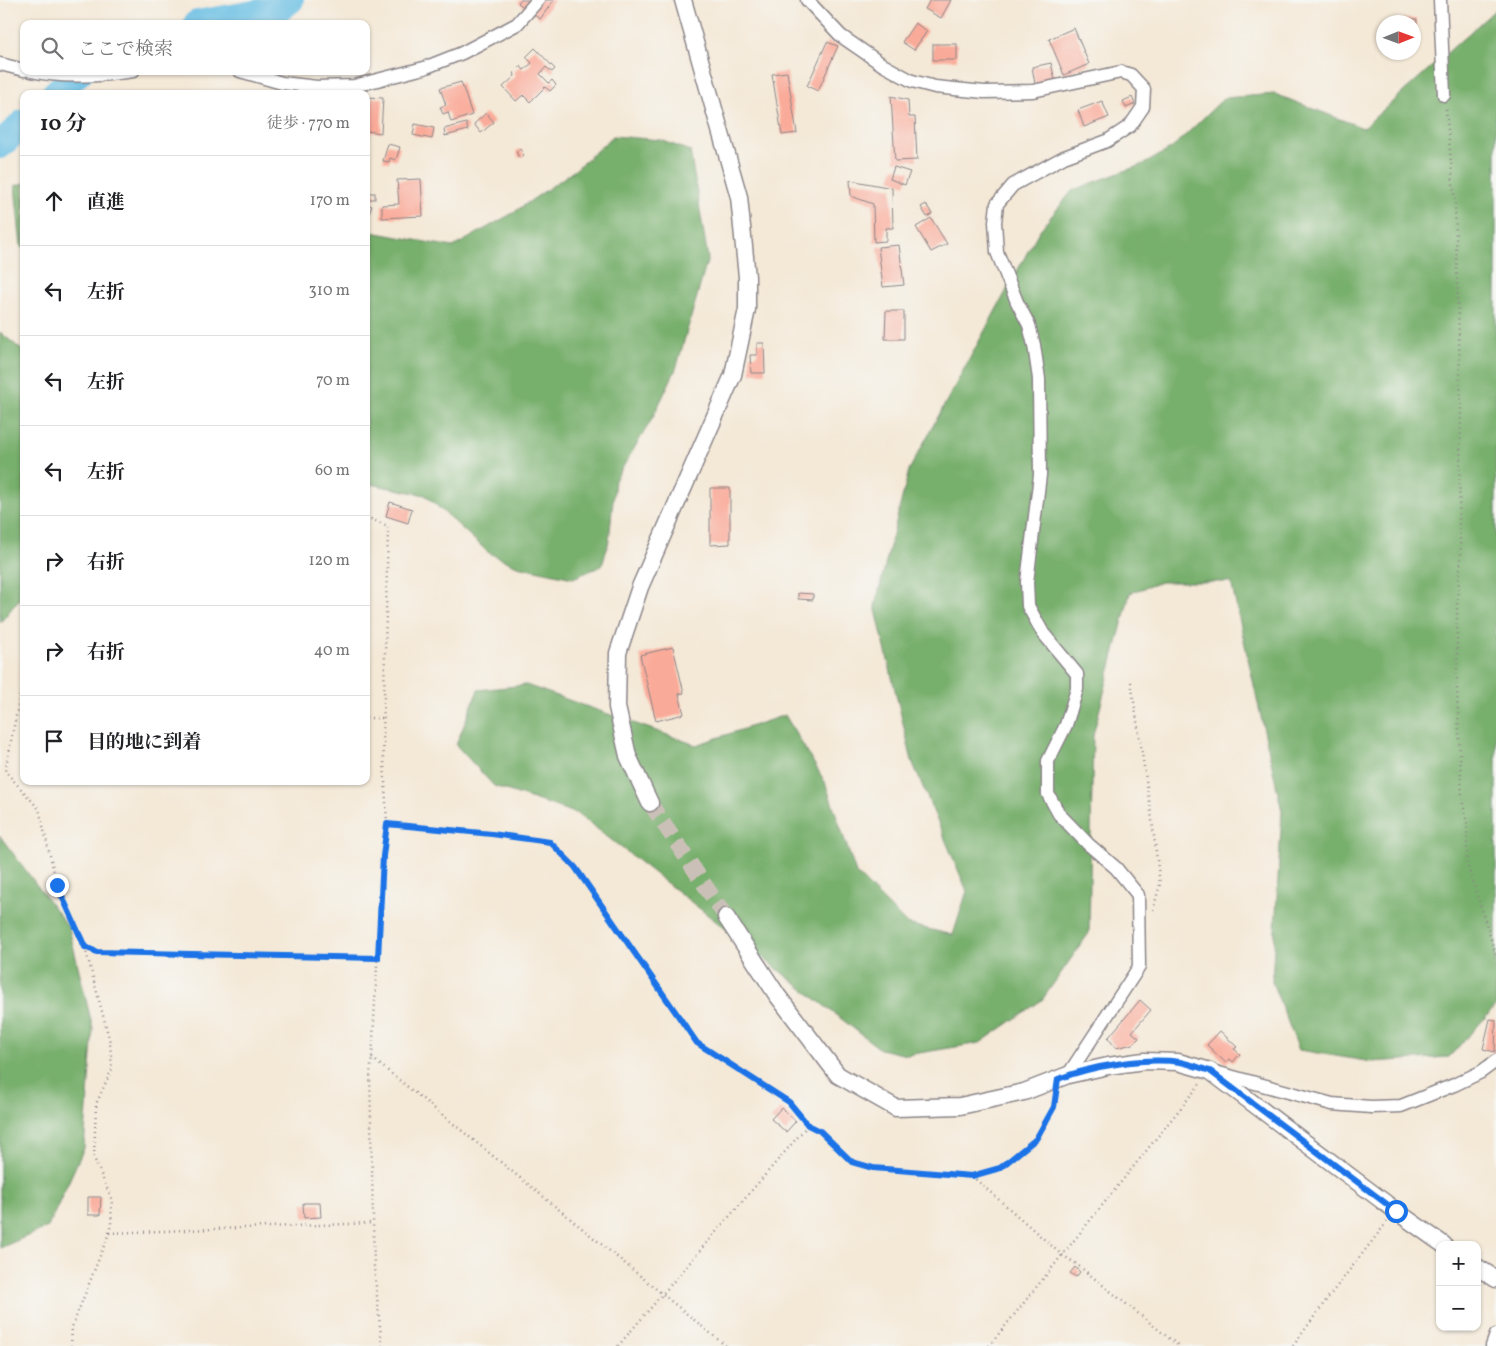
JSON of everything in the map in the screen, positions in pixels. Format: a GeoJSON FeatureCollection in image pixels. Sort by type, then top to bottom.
{"type":"FeatureCollection","features":[{"type":"Feature","properties":{"kind":"street"},"geometry":{"type":"LineString","coordinates":[[254,75],[282,83],[316,87],[354,86],[424,68],[462,53],[517,24],[538,0]]}},
{"type":"Feature","properties":{"kind":"street"},"geometry":{"type":"LineString","coordinates":[[650,803],[628,756],[617,707],[618,653],[640,588],[733,375],[747,309],[747,277],[739,197],[684,0]]}},
{"type":"Feature","properties":{"kind":"street"},"geometry":{"type":"LineString","coordinates":[[807,0],[840,36],[883,65],[912,80],[935,87],[984,92],[1033,91],[1121,72],[1131,75],[1144,89],[1143,107],[1130,126],[1107,140],[1064,157],[1013,185],[998,204],[995,222],[997,252],[1028,325],[1034,345],[1039,379],[1040,475],[1027,582],[1028,606],[1043,633],[1076,674],[1077,689],[1066,725],[1048,761],[1048,794],[1059,814],[1088,844],[1116,868],[1138,895],[1139,967],[1063,1077]]}},
{"type":"Feature","properties":{"kind":"street"},"geometry":{"type":"LineString","coordinates":[[1440,0],[1444,95]]}},
{"type":"Feature","properties":{"kind":"street"},"geometry":{"type":"LineString","coordinates":[[0,64],[20,69]]}},
{"type":"Feature","properties":{"kind":"street"},"geometry":{"type":"LineString","coordinates":[[45,75],[75,75]]}},
{"type":"Feature","properties":{"kind":"street"},"geometry":{"type":"LineString","coordinates":[[726,917],[777,995],[838,1075],[896,1108],[960,1106],[1024,1092],[1063,1077],[1108,1066],[1144,1062],[1178,1062],[1332,1104],[1371,1107],[1401,1106],[1454,1085],[1481,1072],[1496,1061]]}},
{"type":"Feature","properties":{"kind":"street"},"geometry":{"type":"LineString","coordinates":[[1210,1071],[1438,1241]]}},
{"type":"Feature","properties":{"kind":"street"},"geometry":{"type":"LineString","coordinates":[[1481,1270],[1496,1279]]}},
{"type":"Feature","properties":{"kind":"street"},"geometry":{"type":"LineString","coordinates":[[1492,1346],[1496,1335]]}},
{"type":"Feature","properties":{"kind":"path"},"geometry":{"type":"LineString","coordinates":[[1444,95],[1455,204],[1461,408],[1459,525],[1461,554],[1457,604],[1457,691],[1462,799],[1467,823],[1467,864],[1496,955]]}},
{"type":"Feature","properties":{"kind":"path"},"geometry":{"type":"LineString","coordinates":[[370,519],[388,526],[383,739],[387,824],[383,856],[370,1074],[376,1295],[382,1346]]}},
{"type":"Feature","properties":{"kind":"path"},"geometry":{"type":"LineString","coordinates":[[1131,682],[1160,884],[1153,912]]}},
{"type":"Feature","properties":{"kind":"path"},"geometry":{"type":"LineString","coordinates":[[20,696],[5,771],[39,809],[57,885],[85,947],[110,1042],[112,1069],[96,1104],[94,1158],[112,1200],[111,1224],[72,1327],[72,1346]]}},
{"type":"Feature","properties":{"kind":"path"},"geometry":{"type":"LineString","coordinates":[[370,718],[384,718]]}},
{"type":"Feature","properties":{"kind":"path"},"geometry":{"type":"LineString","coordinates":[[387,824],[492,834],[550,842],[575,867],[697,1043],[789,1102],[808,1125],[820,1131],[852,1162],[873,1168],[972,1176],[1000,1168],[1036,1139],[1054,1107],[1063,1077]]}},
{"type":"Feature","properties":{"kind":"path"},"geometry":{"type":"LineString","coordinates":[[85,947],[97,952],[378,958]]}},
{"type":"Feature","properties":{"kind":"path"},"geometry":{"type":"LineString","coordinates":[[372,1058],[726,1346]]}},
{"type":"Feature","properties":{"kind":"path"},"geometry":{"type":"LineString","coordinates":[[989,1346],[1210,1071]]}},
{"type":"Feature","properties":{"kind":"path"},"geometry":{"type":"LineString","coordinates":[[618,1346],[808,1125]]}},
{"type":"Feature","properties":{"kind":"path"},"geometry":{"type":"LineString","coordinates":[[972,1176],[1062,1255],[1075,1263],[1179,1346]]}},
{"type":"Feature","properties":{"kind":"path"},"geometry":{"type":"LineString","coordinates":[[1293,1346],[1396,1211]]}},
{"type":"Feature","properties":{"kind":"path"},"geometry":{"type":"LineString","coordinates":[[109,1233],[374,1223]]}},
{"type":"Feature","properties":{"kind":"green space"},"geometry":{"type":"Polygon","coordinates":[[[1496,9],[1496,1006],[1449,1057],[1372,1062],[1299,1050],[1272,982],[1282,811],[1231,582],[1161,582],[1130,593],[1093,735],[1089,933],[1042,1000],[980,1043],[907,1055],[880,1049],[578,814],[494,786],[456,745],[478,690],[526,685],[696,745],[785,715],[825,782],[856,873],[907,924],[953,935],[967,891],[912,761],[875,606],[909,470],[1039,231],[1073,190],[1146,163],[1172,148],[1224,98],[1275,94],[1363,128],[1496,9]]]}},
{"type":"Feature","properties":{"kind":"green space"},"geometry":{"type":"Polygon","coordinates":[[[613,136],[661,140],[690,151],[708,258],[676,369],[652,419],[615,480],[609,541],[602,566],[573,578],[517,566],[489,553],[425,495],[370,484],[370,232],[453,247],[513,213],[575,170],[613,136]]]}},
{"type":"Feature","properties":{"kind":"green space"},"geometry":{"type":"Polygon","coordinates":[[[20,184],[20,237],[15,186],[20,184]]]}},
{"type":"Feature","properties":{"kind":"green space"},"geometry":{"type":"Polygon","coordinates":[[[0,332],[20,349],[20,598],[0,623],[0,332]]]}},
{"type":"Feature","properties":{"kind":"green space"},"geometry":{"type":"Polygon","coordinates":[[[0,836],[69,928],[93,1029],[84,1148],[48,1227],[0,1248],[0,836]]]}},
{"type":"Feature","properties":{"kind":"building"},"geometry":{"type":"Polygon","coordinates":[[[520,0],[554,0],[540,19],[518,3],[520,0]]]}},
{"type":"Feature","properties":{"kind":"building"},"geometry":{"type":"Polygon","coordinates":[[[930,0],[951,0],[941,18],[925,9],[930,0]]]}},
{"type":"Feature","properties":{"kind":"building"},"geometry":{"type":"Polygon","coordinates":[[[915,23],[927,31],[914,50],[902,42],[915,23]]]}},
{"type":"Feature","properties":{"kind":"building"},"geometry":{"type":"Polygon","coordinates":[[[1074,28],[1089,64],[1064,75],[1049,39],[1074,28]]]}},
{"type":"Feature","properties":{"kind":"building"},"geometry":{"type":"Polygon","coordinates":[[[827,42],[838,46],[818,91],[807,86],[827,42]]]}},
{"type":"Feature","properties":{"kind":"building"},"geometry":{"type":"Polygon","coordinates":[[[933,44],[957,44],[957,60],[933,60],[933,44]]]}},
{"type":"Feature","properties":{"kind":"building"},"geometry":{"type":"Polygon","coordinates":[[[535,48],[555,69],[552,72],[546,67],[540,74],[549,83],[552,80],[556,85],[550,91],[545,87],[530,102],[523,95],[516,101],[503,87],[515,76],[514,72],[520,66],[524,70],[532,63],[526,57],[535,48]]]}},
{"type":"Feature","properties":{"kind":"building"},"geometry":{"type":"Polygon","coordinates":[[[1051,63],[1055,80],[1035,84],[1032,67],[1051,63]]]}},
{"type":"Feature","properties":{"kind":"building"},"geometry":{"type":"Polygon","coordinates":[[[787,72],[797,133],[782,135],[772,74],[787,72]]]}},
{"type":"Feature","properties":{"kind":"building"},"geometry":{"type":"Polygon","coordinates":[[[461,82],[472,115],[451,122],[448,112],[443,114],[440,107],[446,105],[440,88],[461,82]]]}},
{"type":"Feature","properties":{"kind":"building"},"geometry":{"type":"Polygon","coordinates":[[[891,96],[908,100],[909,117],[915,117],[917,160],[895,161],[891,96]]]}},
{"type":"Feature","properties":{"kind":"building"},"geometry":{"type":"Polygon","coordinates":[[[370,97],[383,98],[381,133],[370,132],[370,97]]]}},
{"type":"Feature","properties":{"kind":"building"},"geometry":{"type":"Polygon","coordinates":[[[1132,97],[1135,104],[1126,108],[1123,101],[1132,97]]]}},
{"type":"Feature","properties":{"kind":"building"},"geometry":{"type":"Polygon","coordinates":[[[1102,101],[1109,117],[1084,127],[1078,110],[1102,101]]]}},
{"type":"Feature","properties":{"kind":"building"},"geometry":{"type":"Polygon","coordinates":[[[486,113],[494,122],[481,133],[474,124],[486,113]]]}},
{"type":"Feature","properties":{"kind":"building"},"geometry":{"type":"Polygon","coordinates":[[[466,123],[468,130],[445,136],[444,129],[466,123]]]}},
{"type":"Feature","properties":{"kind":"building"},"geometry":{"type":"Polygon","coordinates":[[[415,124],[434,128],[432,139],[413,135],[415,124]]]}},
{"type":"Feature","properties":{"kind":"building"},"geometry":{"type":"Polygon","coordinates":[[[388,144],[400,147],[396,160],[390,158],[389,162],[383,161],[388,144]]]}},
{"type":"Feature","properties":{"kind":"building"},"geometry":{"type":"Polygon","coordinates":[[[521,149],[524,156],[519,158],[516,151],[521,149]]]}},
{"type":"Feature","properties":{"kind":"building"},"geometry":{"type":"Polygon","coordinates":[[[894,167],[910,172],[905,185],[890,179],[894,167]]]}},
{"type":"Feature","properties":{"kind":"building"},"geometry":{"type":"Polygon","coordinates":[[[421,179],[423,216],[382,218],[382,205],[399,204],[397,180],[421,179]]]}},
{"type":"Feature","properties":{"kind":"building"},"geometry":{"type":"Polygon","coordinates":[[[850,180],[892,188],[893,228],[886,228],[886,241],[874,242],[873,204],[851,196],[850,180]]]}},
{"type":"Feature","properties":{"kind":"building"},"geometry":{"type":"Polygon","coordinates":[[[370,193],[375,193],[375,199],[370,199],[370,193]]]}},
{"type":"Feature","properties":{"kind":"building"},"geometry":{"type":"Polygon","coordinates":[[[926,204],[932,214],[927,217],[921,207],[926,204]]]}},
{"type":"Feature","properties":{"kind":"building"},"geometry":{"type":"Polygon","coordinates":[[[931,218],[947,244],[931,252],[916,227],[931,218]]]}},
{"type":"Feature","properties":{"kind":"building"},"geometry":{"type":"Polygon","coordinates":[[[899,245],[904,285],[883,287],[878,247],[899,245]]]}},
{"type":"Feature","properties":{"kind":"building"},"geometry":{"type":"Polygon","coordinates":[[[886,311],[904,311],[904,339],[885,339],[886,311]]]}},
{"type":"Feature","properties":{"kind":"building"},"geometry":{"type":"Polygon","coordinates":[[[757,343],[764,343],[765,373],[751,373],[750,355],[757,355],[757,343]]]}},
{"type":"Feature","properties":{"kind":"building"},"geometry":{"type":"Polygon","coordinates":[[[710,488],[730,488],[730,544],[710,545],[710,488]]]}},
{"type":"Feature","properties":{"kind":"building"},"geometry":{"type":"Polygon","coordinates":[[[390,502],[412,509],[408,523],[386,516],[390,502]]]}},
{"type":"Feature","properties":{"kind":"building"},"geometry":{"type":"Polygon","coordinates":[[[798,593],[813,594],[813,600],[798,599],[798,593]]]}},
{"type":"Feature","properties":{"kind":"building"},"geometry":{"type":"Polygon","coordinates":[[[673,647],[684,693],[679,694],[684,714],[656,721],[640,655],[673,647]]]}},
{"type":"Feature","properties":{"kind":"building"},"geometry":{"type":"Polygon","coordinates":[[[1140,1000],[1151,1010],[1132,1032],[1139,1038],[1133,1044],[1116,1048],[1108,1038],[1140,1000]]]}},
{"type":"Feature","properties":{"kind":"building"},"geometry":{"type":"Polygon","coordinates":[[[1490,1019],[1496,1020],[1495,1052],[1483,1049],[1490,1019]]]}},
{"type":"Feature","properties":{"kind":"building"},"geometry":{"type":"Polygon","coordinates":[[[1220,1031],[1237,1047],[1234,1049],[1240,1054],[1233,1062],[1230,1059],[1226,1063],[1207,1045],[1220,1031]]]}},
{"type":"Feature","properties":{"kind":"building"},"geometry":{"type":"Polygon","coordinates":[[[781,1108],[796,1121],[786,1132],[771,1119],[781,1108]]]}},
{"type":"Feature","properties":{"kind":"building"},"geometry":{"type":"Polygon","coordinates":[[[88,1197],[101,1197],[100,1215],[88,1215],[88,1197]]]}},
{"type":"Feature","properties":{"kind":"building"},"geometry":{"type":"Polygon","coordinates":[[[303,1203],[320,1203],[321,1217],[304,1218],[303,1203]]]}},
{"type":"Feature","properties":{"kind":"building"},"geometry":{"type":"Polygon","coordinates":[[[1075,1267],[1080,1272],[1076,1277],[1070,1273],[1075,1267]]]}},
{"type":"Feature","properties":{"kind":"waterway"},"geometry":{"type":"LineString","coordinates":[[220,20],[277,10],[290,0]]}},
{"type":"Feature","properties":{"kind":"waterway"},"geometry":{"type":"LineString","coordinates":[[59,90],[76,75]]}},
{"type":"Feature","properties":{"kind":"waterway"},"geometry":{"type":"LineString","coordinates":[[0,145],[20,127]]}},
{"type":"Feature","properties":{"kind":"tunnel"},"geometry":{"type":"LineString","coordinates":[[650,803],[726,917]]}},
{"type":"Feature","properties":{"kind":"route"},"geometry":{"type":"LineString","coordinates":[[57,885],[85,947],[97,952],[378,958],[383,856],[387,824],[492,834],[550,842],[575,867],[697,1043],[789,1102],[808,1125],[820,1131],[852,1162],[873,1168],[972,1176],[1000,1168],[1036,1139],[1054,1107],[1058,1079],[1108,1066],[1144,1062],[1178,1062],[1191,1064],[1210,1071],[1396,1211]]}}]}
